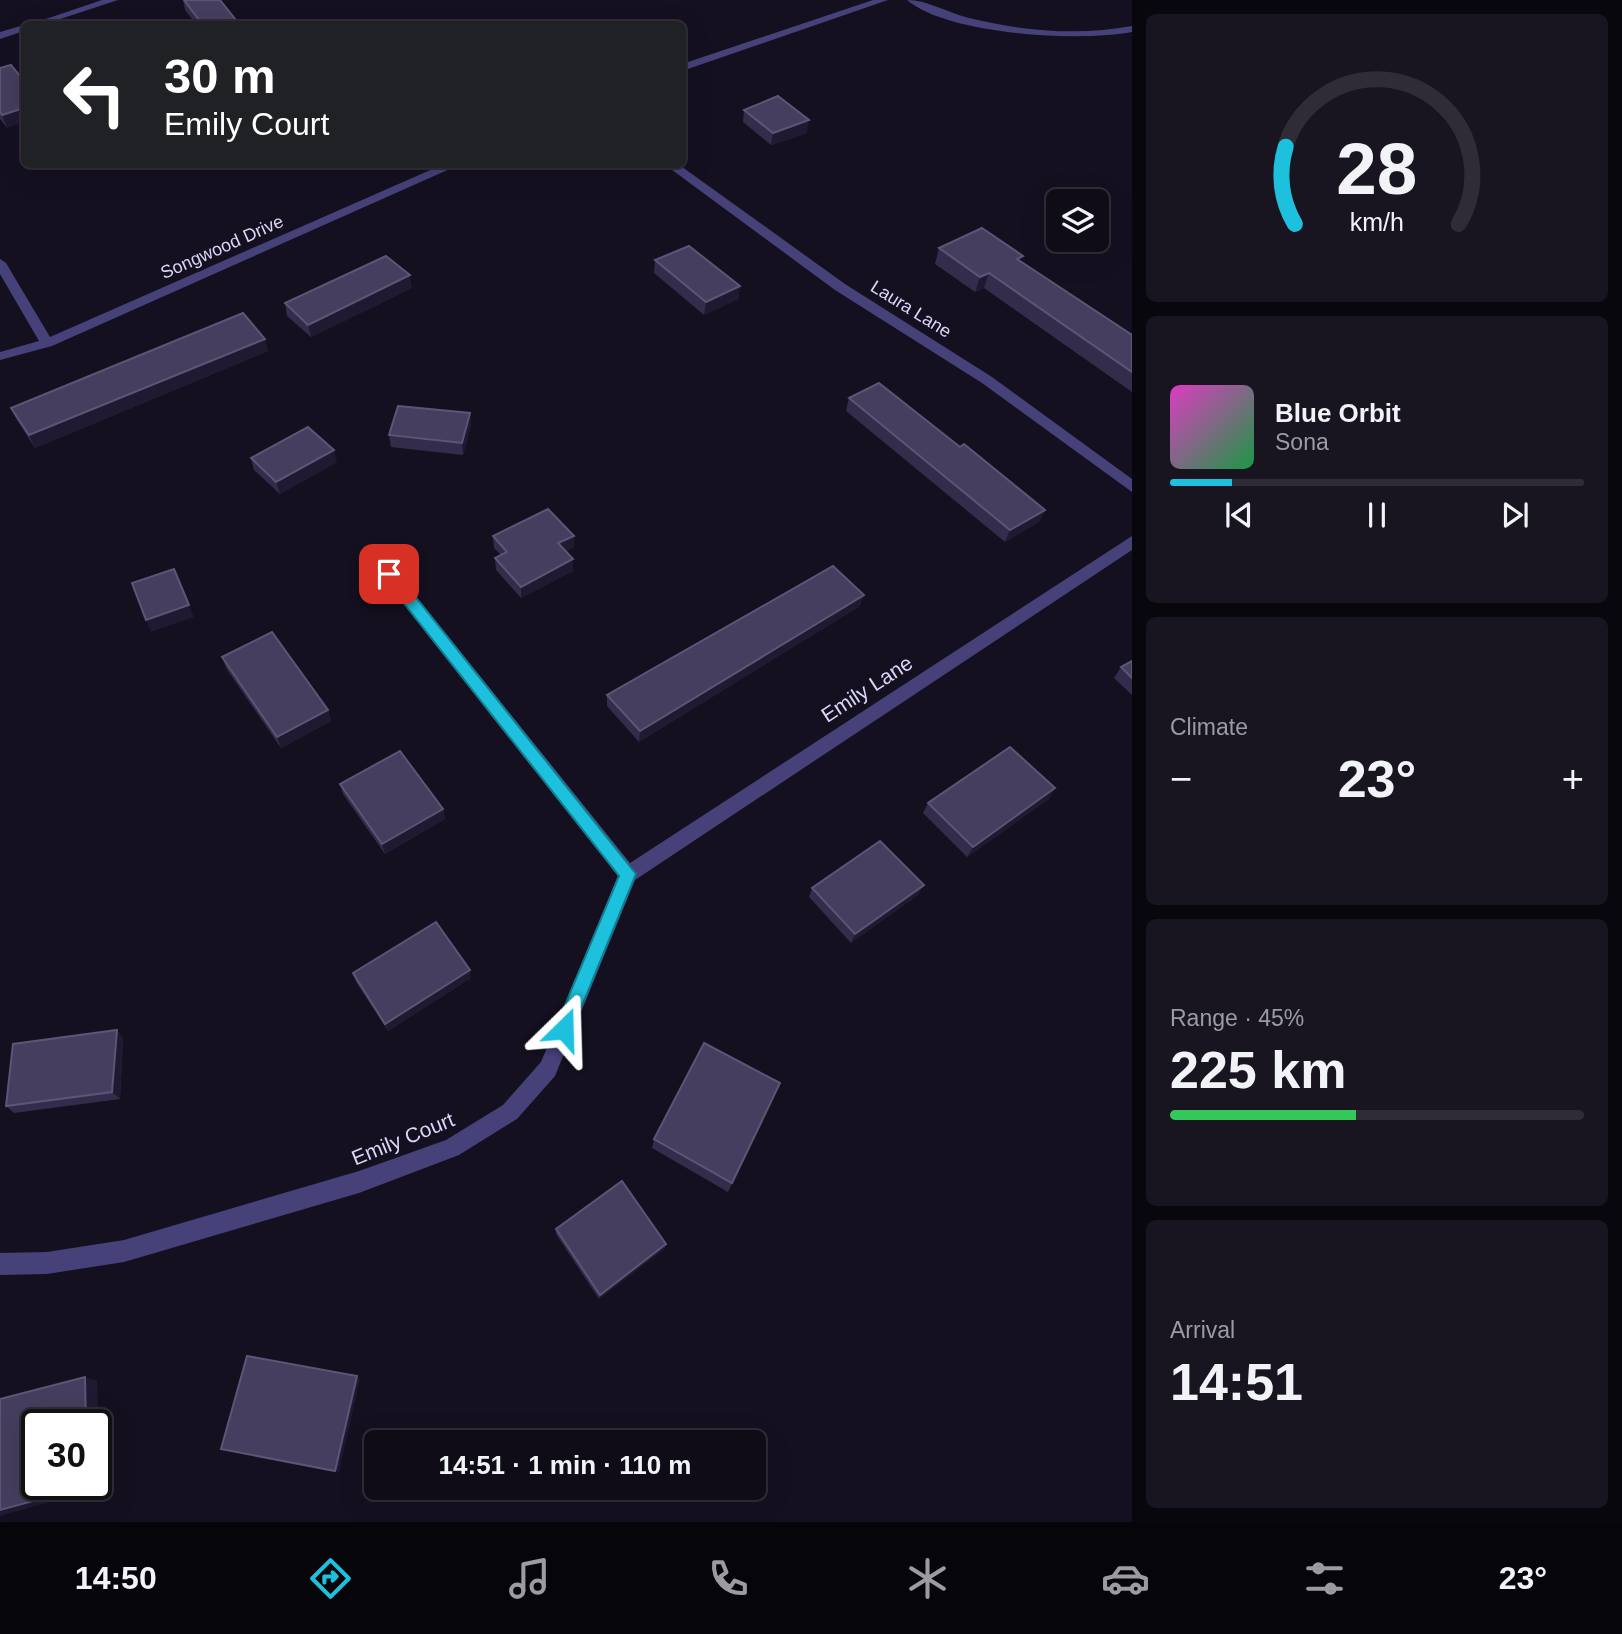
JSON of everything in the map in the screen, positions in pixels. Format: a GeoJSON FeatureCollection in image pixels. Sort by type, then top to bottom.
{"type":"FeatureCollection","features":[{"type":"Feature","properties":{"kind":"street"},"geometry":{"type":"LineString","coordinates":[[46,21],[113,0]]}},
{"type":"Feature","properties":{"kind":"street"},"geometry":{"type":"LineString","coordinates":[[686,67],[883,0]]}},
{"type":"Feature","properties":{"kind":"street"},"geometry":{"type":"LineString","coordinates":[[912,0],[944,15],[1054,33],[1086,36],[1132,29]]}},
{"type":"Feature","properties":{"kind":"street"},"geometry":{"type":"LineString","coordinates":[[0,36],[21,29]]}},
{"type":"Feature","properties":{"kind":"street","name":"Songwood Drive"},"geometry":{"type":"LineString","coordinates":[[0,356],[47,343],[446,168]]}},
{"type":"Feature","properties":{"kind":"street","name":"Laura Lane"},"geometry":{"type":"LineString","coordinates":[[676,168],[840,287],[987,380],[1132,487]]}},
{"type":"Feature","properties":{"kind":"street"},"geometry":{"type":"LineString","coordinates":[[0,264],[47,343]]}},
{"type":"Feature","properties":{"kind":"street","name":"Emily Lane"},"geometry":{"type":"LineString","coordinates":[[628,874],[1132,542]]}},
{"type":"Feature","properties":{"kind":"street"},"geometry":{"type":"LineString","coordinates":[[389,574],[628,874]]}},
{"type":"Feature","properties":{"kind":"street","name":"Emily Court"},"geometry":{"type":"LineString","coordinates":[[0,1264],[47,1263],[124,1251],[359,1182],[452,1149],[510,1112],[548,1069],[628,874]]}},
{"type":"Feature","properties":{"kind":"building"},"geometry":{"type":"Polygon","coordinates":[[[184,0],[220,0],[237,21],[200,21],[184,0]]]}},
{"type":"Feature","properties":{"kind":"building"},"geometry":{"type":"Polygon","coordinates":[[[11,65],[21,77],[21,109],[2,115],[0,112],[0,68],[11,65]]]}},
{"type":"Feature","properties":{"kind":"building"},"geometry":{"type":"Polygon","coordinates":[[[778,96],[809,120],[773,133],[744,110],[778,96]]]}},
{"type":"Feature","properties":{"kind":"building"},"geometry":{"type":"Polygon","coordinates":[[[982,228],[1023,256],[1017,259],[1132,335],[1132,372],[989,273],[980,277],[939,248],[982,228]]]}},
{"type":"Feature","properties":{"kind":"building"},"geometry":{"type":"Polygon","coordinates":[[[689,246],[740,286],[706,302],[655,260],[689,246]]]}},
{"type":"Feature","properties":{"kind":"building"},"geometry":{"type":"Polygon","coordinates":[[[386,256],[410,275],[308,325],[285,303],[386,256]]]}},
{"type":"Feature","properties":{"kind":"building"},"geometry":{"type":"Polygon","coordinates":[[[243,313],[265,339],[29,435],[11,408],[243,313]]]}},
{"type":"Feature","properties":{"kind":"building"},"geometry":{"type":"Polygon","coordinates":[[[879,383],[960,447],[964,444],[1045,510],[1010,530],[849,398],[879,383]]]}},
{"type":"Feature","properties":{"kind":"building"},"geometry":{"type":"Polygon","coordinates":[[[398,406],[470,413],[462,443],[389,435],[398,406]]]}},
{"type":"Feature","properties":{"kind":"building"},"geometry":{"type":"Polygon","coordinates":[[[308,427],[334,450],[276,482],[251,458],[308,427]]]}},
{"type":"Feature","properties":{"kind":"building"},"geometry":{"type":"Polygon","coordinates":[[[548,509],[574,536],[558,543],[573,559],[521,587],[495,558],[507,552],[493,536],[548,509]]]}},
{"type":"Feature","properties":{"kind":"building"},"geometry":{"type":"Polygon","coordinates":[[[833,566],[864,595],[640,731],[607,695],[833,566]]]}},
{"type":"Feature","properties":{"kind":"building"},"geometry":{"type":"Polygon","coordinates":[[[174,569],[189,605],[146,620],[132,583],[174,569]]]}},
{"type":"Feature","properties":{"kind":"building"},"geometry":{"type":"Polygon","coordinates":[[[272,632],[328,710],[277,737],[222,657],[272,632]]]}},
{"type":"Feature","properties":{"kind":"building"},"geometry":{"type":"Polygon","coordinates":[[[1132,661],[1132,678],[1121,667],[1132,661]]]}},
{"type":"Feature","properties":{"kind":"building"},"geometry":{"type":"Polygon","coordinates":[[[1010,747],[1055,788],[973,847],[928,803],[1010,747]]]}},
{"type":"Feature","properties":{"kind":"building"},"geometry":{"type":"Polygon","coordinates":[[[400,751],[443,809],[382,844],[340,784],[400,751]]]}},
{"type":"Feature","properties":{"kind":"building"},"geometry":{"type":"Polygon","coordinates":[[[880,841],[924,885],[855,934],[812,888],[880,841]]]}},
{"type":"Feature","properties":{"kind":"building"},"geometry":{"type":"Polygon","coordinates":[[[436,922],[470,970],[385,1024],[353,973],[436,922]]]}},
{"type":"Feature","properties":{"kind":"building"},"geometry":{"type":"Polygon","coordinates":[[[117,1030],[112,1092],[6,1106],[13,1044],[117,1030]]]}},
{"type":"Feature","properties":{"kind":"building"},"geometry":{"type":"Polygon","coordinates":[[[704,1043],[780,1083],[732,1183],[654,1139],[704,1043]]]}},
{"type":"Feature","properties":{"kind":"building"},"geometry":{"type":"Polygon","coordinates":[[[622,1181],[666,1244],[600,1295],[556,1229],[622,1181]]]}},
{"type":"Feature","properties":{"kind":"building"},"geometry":{"type":"Polygon","coordinates":[[[247,1356],[357,1376],[335,1471],[221,1449],[247,1356]]]}},
{"type":"Feature","properties":{"kind":"building"},"geometry":{"type":"Polygon","coordinates":[[[85,1377],[86,1409],[21,1409],[21,1500],[37,1500],[0,1510],[0,1399],[85,1377]]]}},
{"type":"Feature","properties":{"kind":"route"},"geometry":{"type":"LineString","coordinates":[[389,574],[628,874],[564,1029]]}}]}
